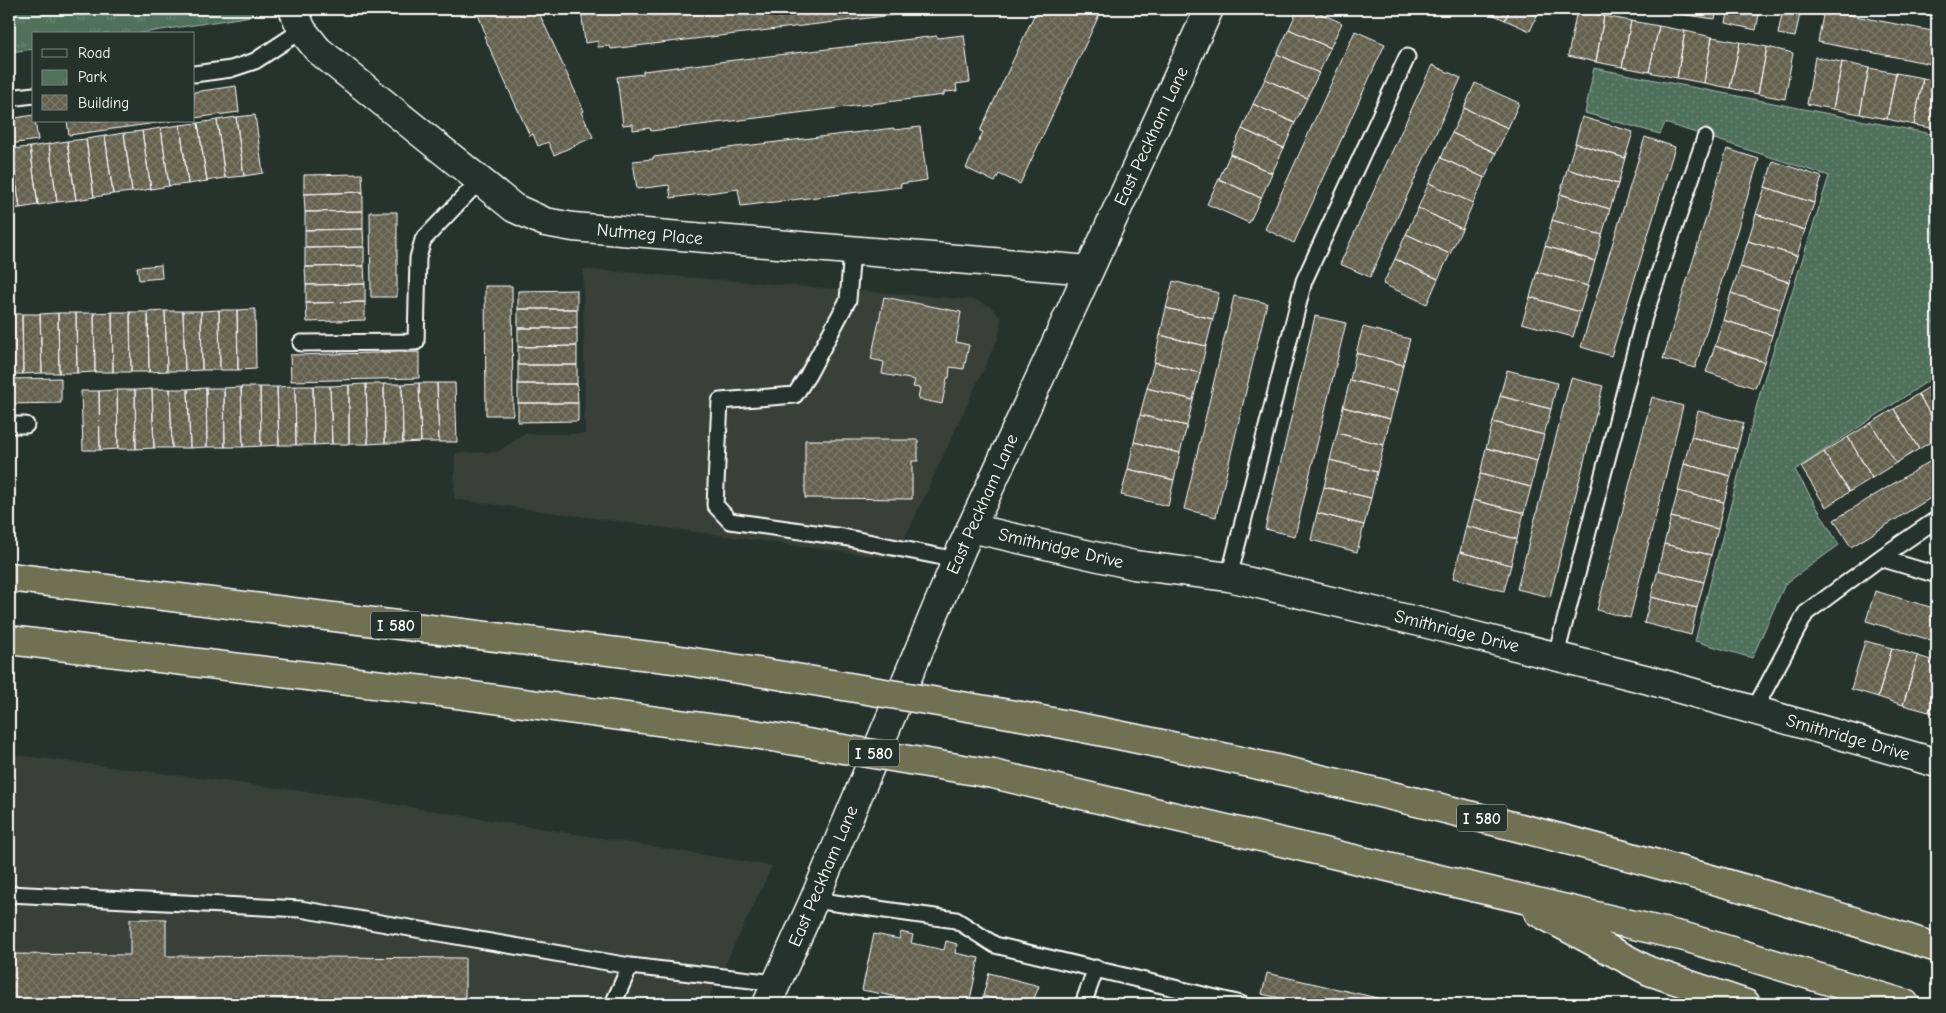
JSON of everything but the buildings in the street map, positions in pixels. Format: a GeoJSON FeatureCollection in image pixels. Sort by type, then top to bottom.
{"type":"FeatureCollection","features":[{"type":"Feature","properties":{"kind":"highway","name":"I 580"},"geometry":{"type":"LineString","coordinates":[[9,577],[674,659],[1021,716],[1105,732],[1313,777],[1584,844],[1740,887],[1937,948]]}},
{"type":"Feature","properties":{"kind":"highway","name":"I 580"},"geometry":{"type":"LineString","coordinates":[[9,640],[457,694],[754,734],[993,774],[1685,937],[1906,1004]]}},
{"type":"Feature","properties":{"kind":"highway"},"geometry":{"type":"LineString","coordinates":[[1502,893],[1649,971],[1746,1004]]}},
{"type":"Feature","properties":{"kind":"street","name":"East Peckham Lane"},"geometry":{"type":"LineString","coordinates":[[772,994],[814,900],[971,528],[1209,9]]}},
{"type":"Feature","properties":{"kind":"street","name":"Nutmeg Place"},"geometry":{"type":"LineString","coordinates":[[297,20],[318,50],[514,208],[545,222],[573,227],[1089,270]]}},
{"type":"Feature","properties":{"kind":"street","name":"Smithridge Drive"},"geometry":{"type":"LineString","coordinates":[[971,528],[1134,565],[1229,577],[1556,655],[1937,763]]}},
{"type":"Feature","properties":{"kind":"lane"},"geometry":{"type":"LineString","coordinates":[[195,74],[231,69],[255,61],[297,20]]}},
{"type":"Feature","properties":{"kind":"lane"},"geometry":{"type":"LineString","coordinates":[[1229,577],[1304,281],[1407,57]]}},
{"type":"Feature","properties":{"kind":"lane"},"geometry":{"type":"LineString","coordinates":[[9,98],[32,95]]}},
{"type":"Feature","properties":{"kind":"lane"},"geometry":{"type":"LineString","coordinates":[[1556,655],[1644,317],[1706,138]]}},
{"type":"Feature","properties":{"kind":"lane"},"geometry":{"type":"LineString","coordinates":[[301,343],[416,342],[418,258],[423,240],[480,180]]}},
{"type":"Feature","properties":{"kind":"lane"},"geometry":{"type":"LineString","coordinates":[[852,251],[848,300],[795,396],[720,401],[715,505],[730,521],[843,538],[957,560]]}},
{"type":"Feature","properties":{"kind":"lane"},"geometry":{"type":"LineString","coordinates":[[9,425],[26,425]]}},
{"type":"Feature","properties":{"kind":"lane"},"geometry":{"type":"LineString","coordinates":[[1754,710],[1806,613],[1880,558],[1937,519]]}},
{"type":"Feature","properties":{"kind":"lane"},"geometry":{"type":"LineString","coordinates":[[1880,558],[1937,575]]}},
{"type":"Feature","properties":{"kind":"lane"},"geometry":{"type":"LineString","coordinates":[[9,894],[300,910],[630,966],[772,994]]}},
{"type":"Feature","properties":{"kind":"lane"},"geometry":{"type":"LineString","coordinates":[[814,900],[956,920],[995,945],[1241,1004]]}},
{"type":"Feature","properties":{"kind":"lane"},"geometry":{"type":"LineString","coordinates":[[613,1004],[630,966]]}},
{"type":"Feature","properties":{"kind":"lane"},"geometry":{"type":"LineString","coordinates":[[1083,1004],[1096,968]]}},
{"type":"Feature","properties":{"kind":"shaded area"},"geometry":{"type":"Polygon","coordinates":[[[583,269],[975,300],[991,307],[1001,318],[999,336],[895,559],[454,499],[455,453],[497,452],[524,434],[585,434],[583,269]]]}},
{"type":"Feature","properties":{"kind":"shaded area"},"geometry":{"type":"Polygon","coordinates":[[[9,754],[348,797],[772,866],[706,1004],[9,1004],[9,754]]]}},
{"type":"Feature","properties":{"kind":"green space"},"geometry":{"type":"Polygon","coordinates":[[[9,9],[252,9],[252,16],[148,32],[32,32],[32,49],[9,52],[9,9]]]}},
{"type":"Feature","properties":{"kind":"green space"},"geometry":{"type":"Polygon","coordinates":[[[1594,68],[1937,135],[1937,375],[1795,470],[1839,545],[1785,584],[1752,658],[1695,641],[1761,389],[1829,176],[1665,123],[1660,134],[1585,113],[1594,68]]]}}]}
